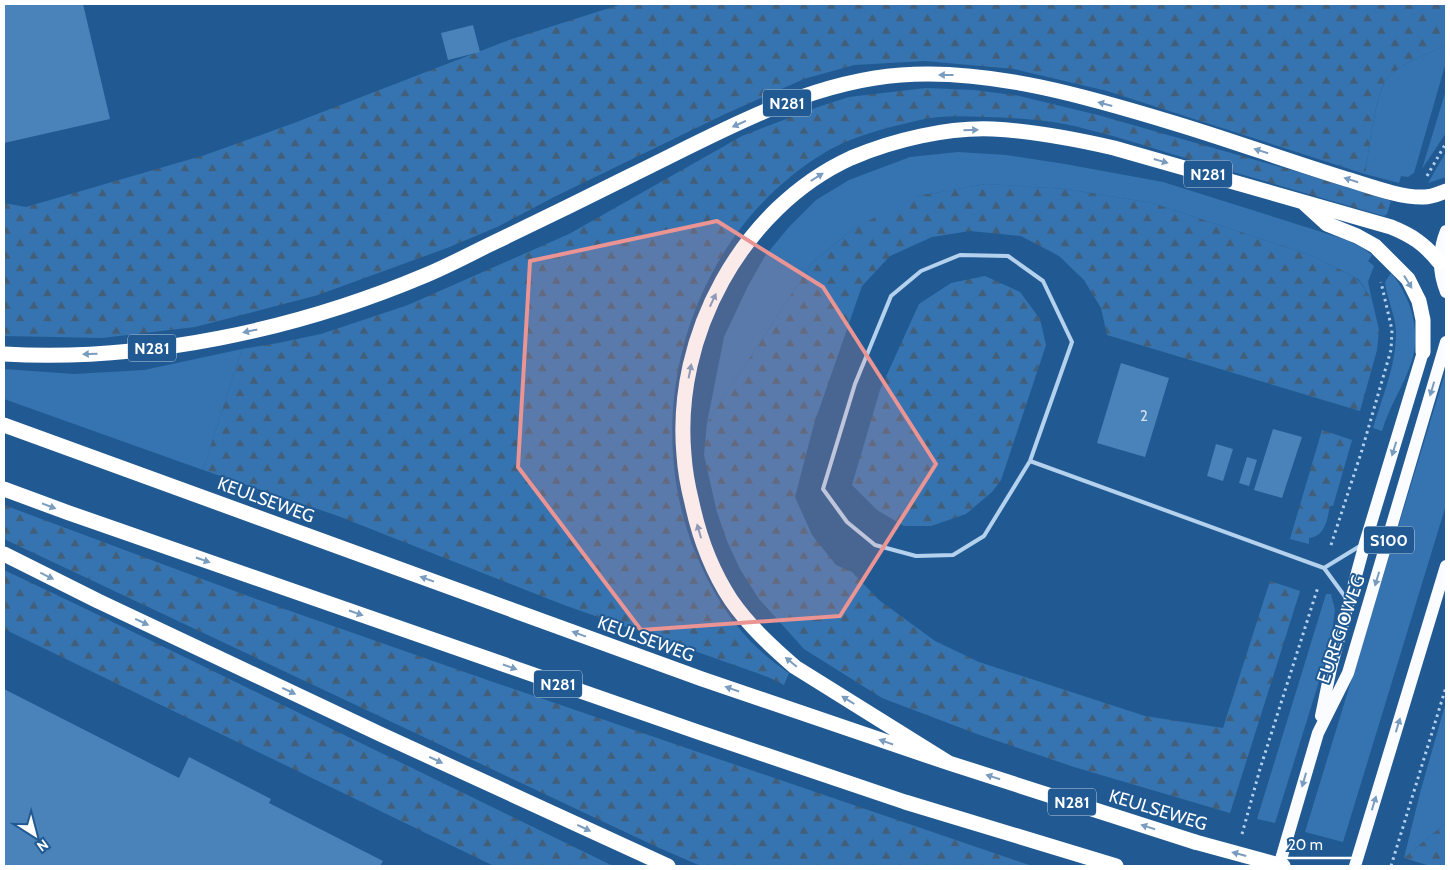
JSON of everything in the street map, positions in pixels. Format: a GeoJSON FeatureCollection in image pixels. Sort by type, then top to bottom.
{"type":"FeatureCollection","features":[{"type":"Feature","properties":{"kind":"highway","name":"N281"},"geometry":{"type":"LineString","coordinates":[[4,354],[101,353],[182,344],[257,330],[332,310],[429,274],[726,130],[794,100],[846,83],[902,75],[968,75],[1045,87],[1175,123],[1395,193],[1425,197],[1446,191]]}},
{"type":"Feature","properties":{"kind":"highway","name":"N281"},"geometry":{"type":"LineString","coordinates":[[949,763],[795,667],[773,648],[753,628],[731,600],[716,574],[703,544],[694,513],[684,453],[685,396],[696,345],[712,303],[731,267],[773,212],[814,178],[852,158],[880,147],[952,130],[992,129],[1074,139],[1114,148],[1301,201],[1404,232],[1428,248],[1439,262]]}},
{"type":"Feature","properties":{"kind":"highway","name":"N281"},"geometry":{"type":"LineString","coordinates":[[1301,201],[1327,224],[1357,236],[1375,246],[1408,280],[1419,301],[1424,320],[1423,352]]}},
{"type":"Feature","properties":{"kind":"highway","name":"KEULSEWEG"},"geometry":{"type":"LineString","coordinates":[[4,425],[702,679],[949,763],[1195,842],[1283,866]]}},
{"type":"Feature","properties":{"kind":"highway","name":"N281"},"geometry":{"type":"LineString","coordinates":[[4,489],[698,732],[905,802],[1116,866]]}},
{"type":"Feature","properties":{"kind":"highway"},"geometry":{"type":"LineString","coordinates":[[4,554],[98,601],[371,730],[668,866]]}},
{"type":"Feature","properties":{"kind":"main road"},"geometry":{"type":"LineString","coordinates":[[1446,231],[1442,241],[1439,262],[1446,292]]}},
{"type":"Feature","properties":{"kind":"main road","name":"EUREGIOWEG"},"geometry":{"type":"LineString","coordinates":[[1279,866],[1318,733],[1348,673],[1446,342]]}},
{"type":"Feature","properties":{"kind":"main road","name":"S100"},"geometry":{"type":"LineString","coordinates":[[1318,733],[1331,668],[1365,543],[1423,352]]}},
{"type":"Feature","properties":{"kind":"main road"},"geometry":{"type":"LineString","coordinates":[[1355,866],[1446,566]]}},
{"type":"Feature","properties":{"kind":"lane"},"geometry":{"type":"LineString","coordinates":[[960,255],[1008,256],[1043,281],[1072,342],[1030,461],[984,536],[953,555],[916,556],[875,545],[847,522],[823,489],[855,384],[891,296],[921,271],[960,255]]}},
{"type":"Feature","properties":{"kind":"lane"},"geometry":{"type":"LineString","coordinates":[[1030,461],[1324,568],[1350,602]]}},
{"type":"Feature","properties":{"kind":"lane"},"geometry":{"type":"LineString","coordinates":[[1324,568],[1365,543]]}},
{"type":"Feature","properties":{"kind":"path"},"geometry":{"type":"LineString","coordinates":[[1392,866],[1446,687]]}},
{"type":"Feature","properties":{"kind":"highlighted area"},"geometry":{"type":"Polygon","coordinates":[[[717,221],[823,287],[936,464],[840,616],[641,630],[518,467],[530,261],[717,221]]]}},
{"type":"Feature","properties":{"kind":"green space"},"geometry":{"type":"Polygon","coordinates":[[[622,4],[1446,4],[1446,46],[1406,64],[1386,80],[1382,87],[1376,111],[1365,174],[1107,91],[1014,69],[925,61],[854,65],[804,79],[725,114],[554,197],[497,227],[447,248],[318,295],[195,327],[102,338],[4,336],[4,203],[26,207],[205,155],[294,123],[509,40],[622,4]]]}},
{"type":"Feature","properties":{"kind":"green space"},"geometry":{"type":"Polygon","coordinates":[[[1446,46],[1446,62],[1414,173],[1408,177],[1401,176],[1399,183],[1365,174],[1376,111],[1386,80],[1406,64],[1446,46]]]}},
{"type":"Feature","properties":{"kind":"green space"},"geometry":{"type":"Polygon","coordinates":[[[926,88],[974,90],[1019,96],[1098,115],[1391,201],[1387,214],[1384,216],[1074,126],[1036,120],[969,116],[928,118],[862,136],[829,150],[782,184],[743,226],[712,274],[689,327],[676,382],[672,440],[679,497],[695,552],[703,570],[722,604],[745,635],[789,673],[784,685],[768,677],[564,605],[338,516],[203,470],[242,349],[321,334],[408,305],[569,234],[742,136],[818,107],[849,97],[926,88]]]}},
{"type":"Feature","properties":{"kind":"green space"},"geometry":{"type":"Polygon","coordinates":[[[1446,90],[1446,133],[1422,169],[1446,90]]]}},
{"type":"Feature","properties":{"kind":"green space"},"geometry":{"type":"Polygon","coordinates":[[[958,152],[1006,155],[1163,182],[1347,240],[1372,255],[1368,261],[1374,266],[1368,282],[1372,300],[1359,280],[1310,255],[1152,203],[1066,189],[986,184],[918,196],[851,231],[812,263],[707,423],[724,337],[748,286],[765,256],[789,227],[816,200],[849,180],[910,157],[958,152]]]}},
{"type":"Feature","properties":{"kind":"green space"},"geometry":{"type":"Polygon","coordinates":[[[1446,152],[1446,177],[1428,183],[1446,152]]]}},
{"type":"Feature","properties":{"kind":"green space"},"geometry":{"type":"Polygon","coordinates":[[[986,184],[1066,189],[1152,203],[1310,255],[1351,275],[1359,281],[1372,300],[1379,330],[1377,350],[1360,411],[1107,335],[1101,308],[1084,280],[1059,256],[1021,236],[970,231],[932,237],[890,256],[862,286],[814,424],[795,497],[812,535],[836,565],[852,572],[879,600],[935,641],[979,662],[1145,716],[1223,728],[1270,581],[1300,591],[1230,813],[1074,767],[977,734],[882,698],[804,649],[759,599],[740,569],[727,541],[717,512],[704,455],[707,423],[812,263],[851,231],[889,209],[918,196],[986,184]]]}},
{"type":"Feature","properties":{"kind":"green space"},"geometry":{"type":"Polygon","coordinates":[[[1391,273],[1409,304],[1415,328],[1415,340],[1411,363],[1382,431],[1373,428],[1388,380],[1396,343],[1393,313],[1385,282],[1391,273]]]}},
{"type":"Feature","properties":{"kind":"green space"},"geometry":{"type":"Polygon","coordinates":[[[985,276],[1020,292],[1040,319],[1046,345],[1001,480],[992,492],[966,514],[931,526],[904,526],[877,510],[852,485],[880,390],[919,304],[951,283],[985,276]]]}},
{"type":"Feature","properties":{"kind":"green space"},"geometry":{"type":"Polygon","coordinates":[[[242,349],[203,470],[4,399],[4,369],[74,374],[144,370],[242,349]]]}},
{"type":"Feature","properties":{"kind":"green space"},"geometry":{"type":"Polygon","coordinates":[[[1446,370],[1446,505],[1343,842],[1305,832],[1446,370]]]}},
{"type":"Feature","properties":{"kind":"green space"},"geometry":{"type":"Polygon","coordinates":[[[1322,430],[1352,440],[1333,506],[1330,506],[1325,526],[1315,537],[1309,538],[1309,544],[1290,539],[1322,430]]]}},
{"type":"Feature","properties":{"kind":"green space"},"geometry":{"type":"Polygon","coordinates":[[[4,505],[256,599],[1032,866],[701,866],[4,539],[4,505]]]}},
{"type":"Feature","properties":{"kind":"green space"},"geometry":{"type":"Polygon","coordinates":[[[4,570],[613,866],[494,866],[4,629],[4,570]]]}},
{"type":"Feature","properties":{"kind":"green space"},"geometry":{"type":"Polygon","coordinates":[[[1326,594],[1331,594],[1335,610],[1330,646],[1275,823],[1257,819],[1326,594]]]}},
{"type":"Feature","properties":{"kind":"green space"},"geometry":{"type":"Polygon","coordinates":[[[1446,702],[1446,823],[1404,858],[1420,793],[1446,702]]]}},
{"type":"Feature","properties":{"kind":"green space"},"geometry":{"type":"Polygon","coordinates":[[[1446,823],[1446,866],[1430,866],[1404,858],[1446,823]]]}},
{"type":"Feature","properties":{"kind":"building"},"geometry":{"type":"Polygon","coordinates":[[[4,4],[83,4],[110,119],[4,143],[4,4]]]}},
{"type":"Feature","properties":{"kind":"building"},"geometry":{"type":"Polygon","coordinates":[[[473,25],[480,52],[448,60],[441,33],[473,25]]]}},
{"type":"Feature","properties":{"kind":"building"},"geometry":{"type":"Polygon","coordinates":[[[1121,363],[1169,378],[1145,457],[1097,443],[1121,363]]]}},
{"type":"Feature","properties":{"kind":"building"},"geometry":{"type":"Polygon","coordinates":[[[1273,429],[1302,437],[1282,498],[1254,490],[1273,429]]]}},
{"type":"Feature","properties":{"kind":"building"},"geometry":{"type":"Polygon","coordinates":[[[1216,444],[1233,449],[1223,481],[1207,476],[1216,444]]]}},
{"type":"Feature","properties":{"kind":"building"},"geometry":{"type":"Polygon","coordinates":[[[1247,457],[1257,460],[1249,486],[1239,483],[1247,457]]]}},
{"type":"Feature","properties":{"kind":"building"},"geometry":{"type":"Polygon","coordinates":[[[4,689],[179,778],[189,757],[271,799],[269,803],[383,861],[380,866],[4,866],[4,689]]]}}]}
